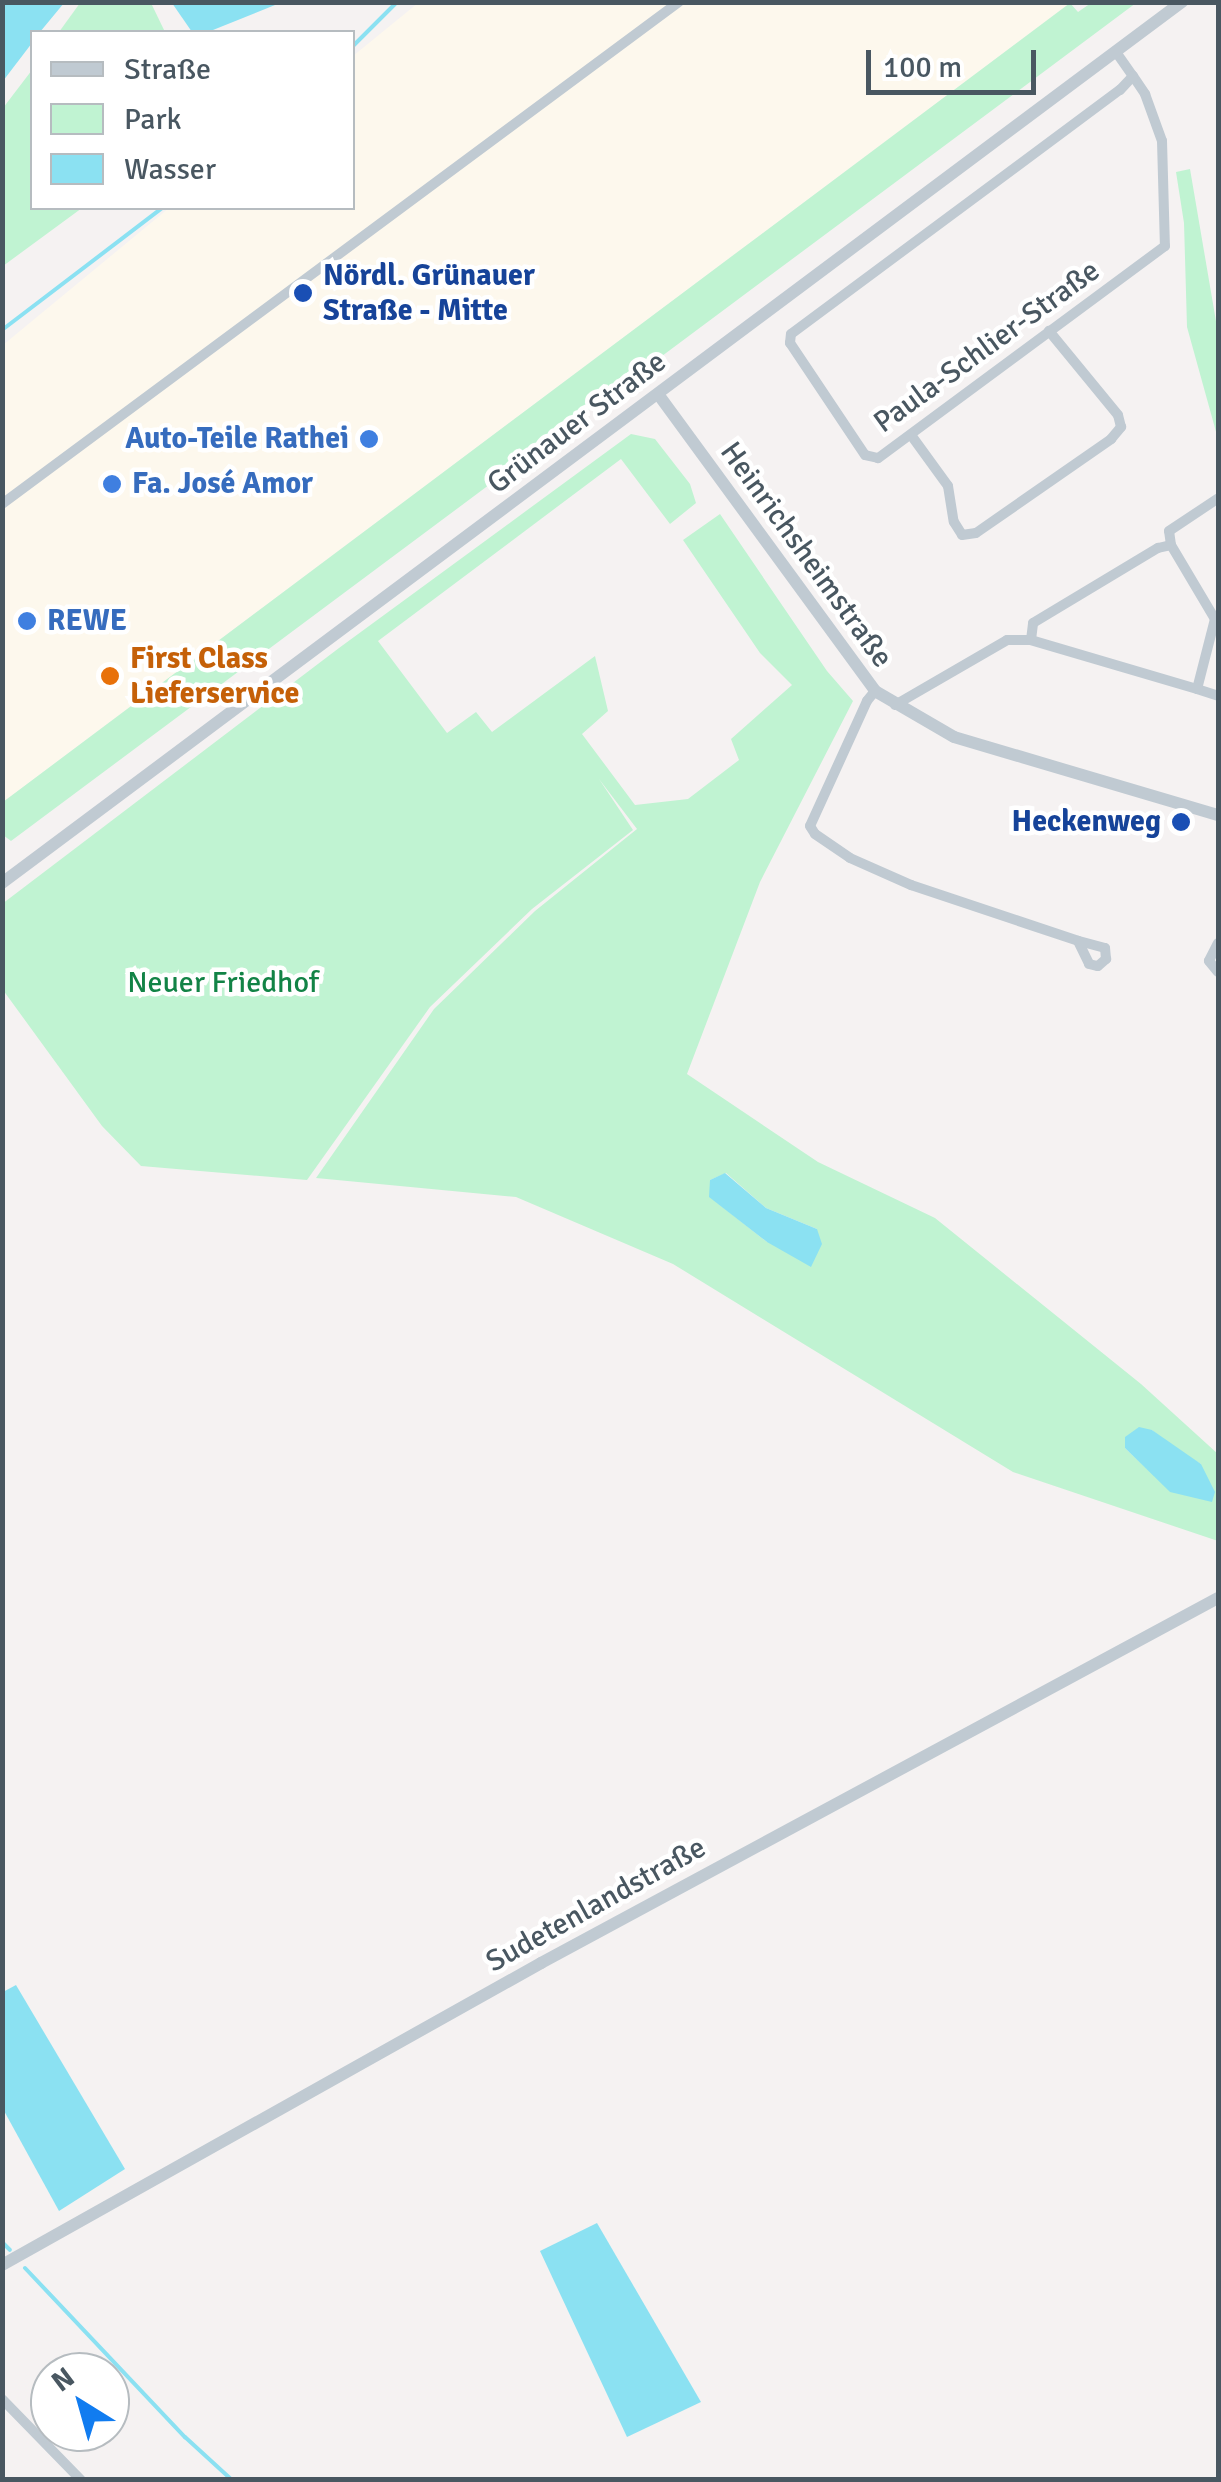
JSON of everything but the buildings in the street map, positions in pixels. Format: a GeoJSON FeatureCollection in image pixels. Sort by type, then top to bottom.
{"type":"FeatureCollection","features":[{"type":"Feature","properties":{"kind":"street"},"geometry":{"type":"LineString","coordinates":[[2,504],[678,2]]}},
{"type":"Feature","properties":{"kind":"street","name":"Grünauer Straße"},"geometry":{"type":"LineString","coordinates":[[2,884],[1182,2]]}},
{"type":"Feature","properties":{"kind":"street","name":"Paula-Schlier-Straße"},"geometry":{"type":"LineString","coordinates":[[1116,52],[1133,76],[1154,113],[1162,141],[1165,246],[878,458],[866,454],[790,344],[791,334],[1133,76]]}},
{"type":"Feature","properties":{"kind":"street"},"geometry":{"type":"LineString","coordinates":[[911,434],[948,486],[954,522],[962,534],[976,533],[1110,438],[1120,426],[1118,415],[1049,330]]}},
{"type":"Feature","properties":{"kind":"street","name":"Heinrichsheimstraße"},"geometry":{"type":"LineString","coordinates":[[658,394],[875,691],[954,737],[1218,814]]}},
{"type":"Feature","properties":{"kind":"street"},"geometry":{"type":"LineString","coordinates":[[1197,689],[1215,620],[1171,545],[1169,531],[1217,499]]}},
{"type":"Feature","properties":{"kind":"street"},"geometry":{"type":"LineString","coordinates":[[1032,640],[1033,623],[1115,570],[1171,545]]}},
{"type":"Feature","properties":{"kind":"street"},"geometry":{"type":"LineString","coordinates":[[895,704],[1007,640],[1032,640],[1218,696]]}},
{"type":"Feature","properties":{"kind":"street"},"geometry":{"type":"LineString","coordinates":[[875,691],[810,826],[815,834],[850,858],[911,885],[1078,941]]}},
{"type":"Feature","properties":{"kind":"street"},"geometry":{"type":"LineString","coordinates":[[1218,944],[1209,961],[1218,972]]}},
{"type":"Feature","properties":{"kind":"street","name":"Sudetenlandstraße"},"geometry":{"type":"LineString","coordinates":[[2,2265],[540,1962],[1218,1598]]}},
{"type":"Feature","properties":{"kind":"street"},"geometry":{"type":"LineString","coordinates":[[2,2399],[81,2480]]}},
{"type":"Feature","properties":{"kind":"shaded area"},"geometry":{"type":"Polygon","coordinates":[[[418,3],[1070,3],[3,802],[3,345],[167,210],[355,210],[355,54],[418,3]]]}},
{"type":"Feature","properties":{"kind":"green space"},"geometry":{"type":"Polygon","coordinates":[[[80,3],[151,3],[164,30],[60,30],[80,3]]]}},
{"type":"Feature","properties":{"kind":"green space"},"geometry":{"type":"Polygon","coordinates":[[[1070,3],[1078,12],[1091,3],[1136,3],[11,841],[3,835],[3,802],[1070,3]]]}},
{"type":"Feature","properties":{"kind":"green space"},"geometry":{"type":"Polygon","coordinates":[[[30,73],[30,210],[79,210],[3,266],[3,108],[30,73]]]}},
{"type":"Feature","properties":{"kind":"green space"},"geometry":{"type":"Polygon","coordinates":[[[1190,169],[1218,333],[1218,439],[1187,327],[1184,223],[1176,172],[1190,169]]]}},
{"type":"Feature","properties":{"kind":"green space","name":"Neuer Friedhof"},"geometry":{"type":"Polygon","coordinates":[[[631,434],[655,439],[690,484],[696,503],[670,524],[621,459],[378,641],[447,733],[476,712],[492,732],[595,656],[608,711],[582,734],[635,805],[688,799],[739,760],[731,739],[792,685],[760,653],[683,540],[720,514],[827,671],[853,701],[760,882],[687,1074],[818,1162],[935,1218],[1141,1384],[1218,1454],[1218,1541],[1013,1472],[673,1264],[516,1197],[316,1178],[434,1009],[535,911],[637,829],[599,779],[633,830],[532,909],[430,1007],[307,1180],[141,1166],[102,1126],[3,990],[2,904],[339,648],[631,434]],[[726,1173],[710,1180],[710,1197],[767,1242],[817,1229],[766,1208],[726,1173]],[[1152,1430],[1125,1448],[1147,1469],[1201,1464],[1170,1446],[1152,1430]]]}},
{"type":"Feature","properties":{"kind":"water"},"geometry":{"type":"Polygon","coordinates":[[[3,2],[64,3],[42,30],[30,30],[30,46],[3,81],[3,2]]]}},
{"type":"Feature","properties":{"kind":"water"},"geometry":{"type":"Polygon","coordinates":[[[172,3],[280,3],[213,30],[191,30],[172,3]]]}},
{"type":"Feature","properties":{"kind":"water"},"geometry":{"type":"Polygon","coordinates":[[[725,1173],[766,1208],[817,1229],[822,1244],[811,1267],[767,1242],[709,1197],[710,1180],[725,1173]]]}},
{"type":"Feature","properties":{"kind":"water"},"geometry":{"type":"Polygon","coordinates":[[[1139,1427],[1152,1430],[1201,1464],[1215,1492],[1212,1502],[1170,1492],[1125,1448],[1125,1437],[1139,1427]]]}},
{"type":"Feature","properties":{"kind":"water"},"geometry":{"type":"Polygon","coordinates":[[[16,1985],[125,2169],[59,2211],[3,2109],[3,1992],[16,1985]]]}},
{"type":"Feature","properties":{"kind":"water"},"geometry":{"type":"Polygon","coordinates":[[[597,2223],[701,2402],[627,2437],[540,2251],[597,2223]]]}},
{"type":"Feature","properties":{"kind":"waterway"},"geometry":{"type":"LineString","coordinates":[[355,44],[397,2]]}},
{"type":"Feature","properties":{"kind":"waterway"},"geometry":{"type":"LineString","coordinates":[[2,330],[159,210]]}},
{"type":"Feature","properties":{"kind":"waterway"},"geometry":{"type":"LineString","coordinates":[[2,2242],[10,2250]]}},
{"type":"Feature","properties":{"kind":"waterway"},"geometry":{"type":"LineString","coordinates":[[25,2268],[185,2437],[232,2480]]}},
{"type":"Feature","properties":{"kind":"place","name":"Nördl. Grünauer Straße - Mitte"},"geometry":{"type":"Point","coordinates":[303,293]}},
{"type":"Feature","properties":{"kind":"place","name":"Auto-Teile Rathei"},"geometry":{"type":"Point","coordinates":[369,439]}},
{"type":"Feature","properties":{"kind":"place","name":"Fa. José Amor"},"geometry":{"type":"Point","coordinates":[112,484]}},
{"type":"Feature","properties":{"kind":"place","name":"REWE"},"geometry":{"type":"Point","coordinates":[27,621]}},
{"type":"Feature","properties":{"kind":"place","name":"First Class Lieferservice"},"geometry":{"type":"Point","coordinates":[110,676]}},
{"type":"Feature","properties":{"kind":"place","name":"Heckenweg"},"geometry":{"type":"Point","coordinates":[1181,822]}}]}
